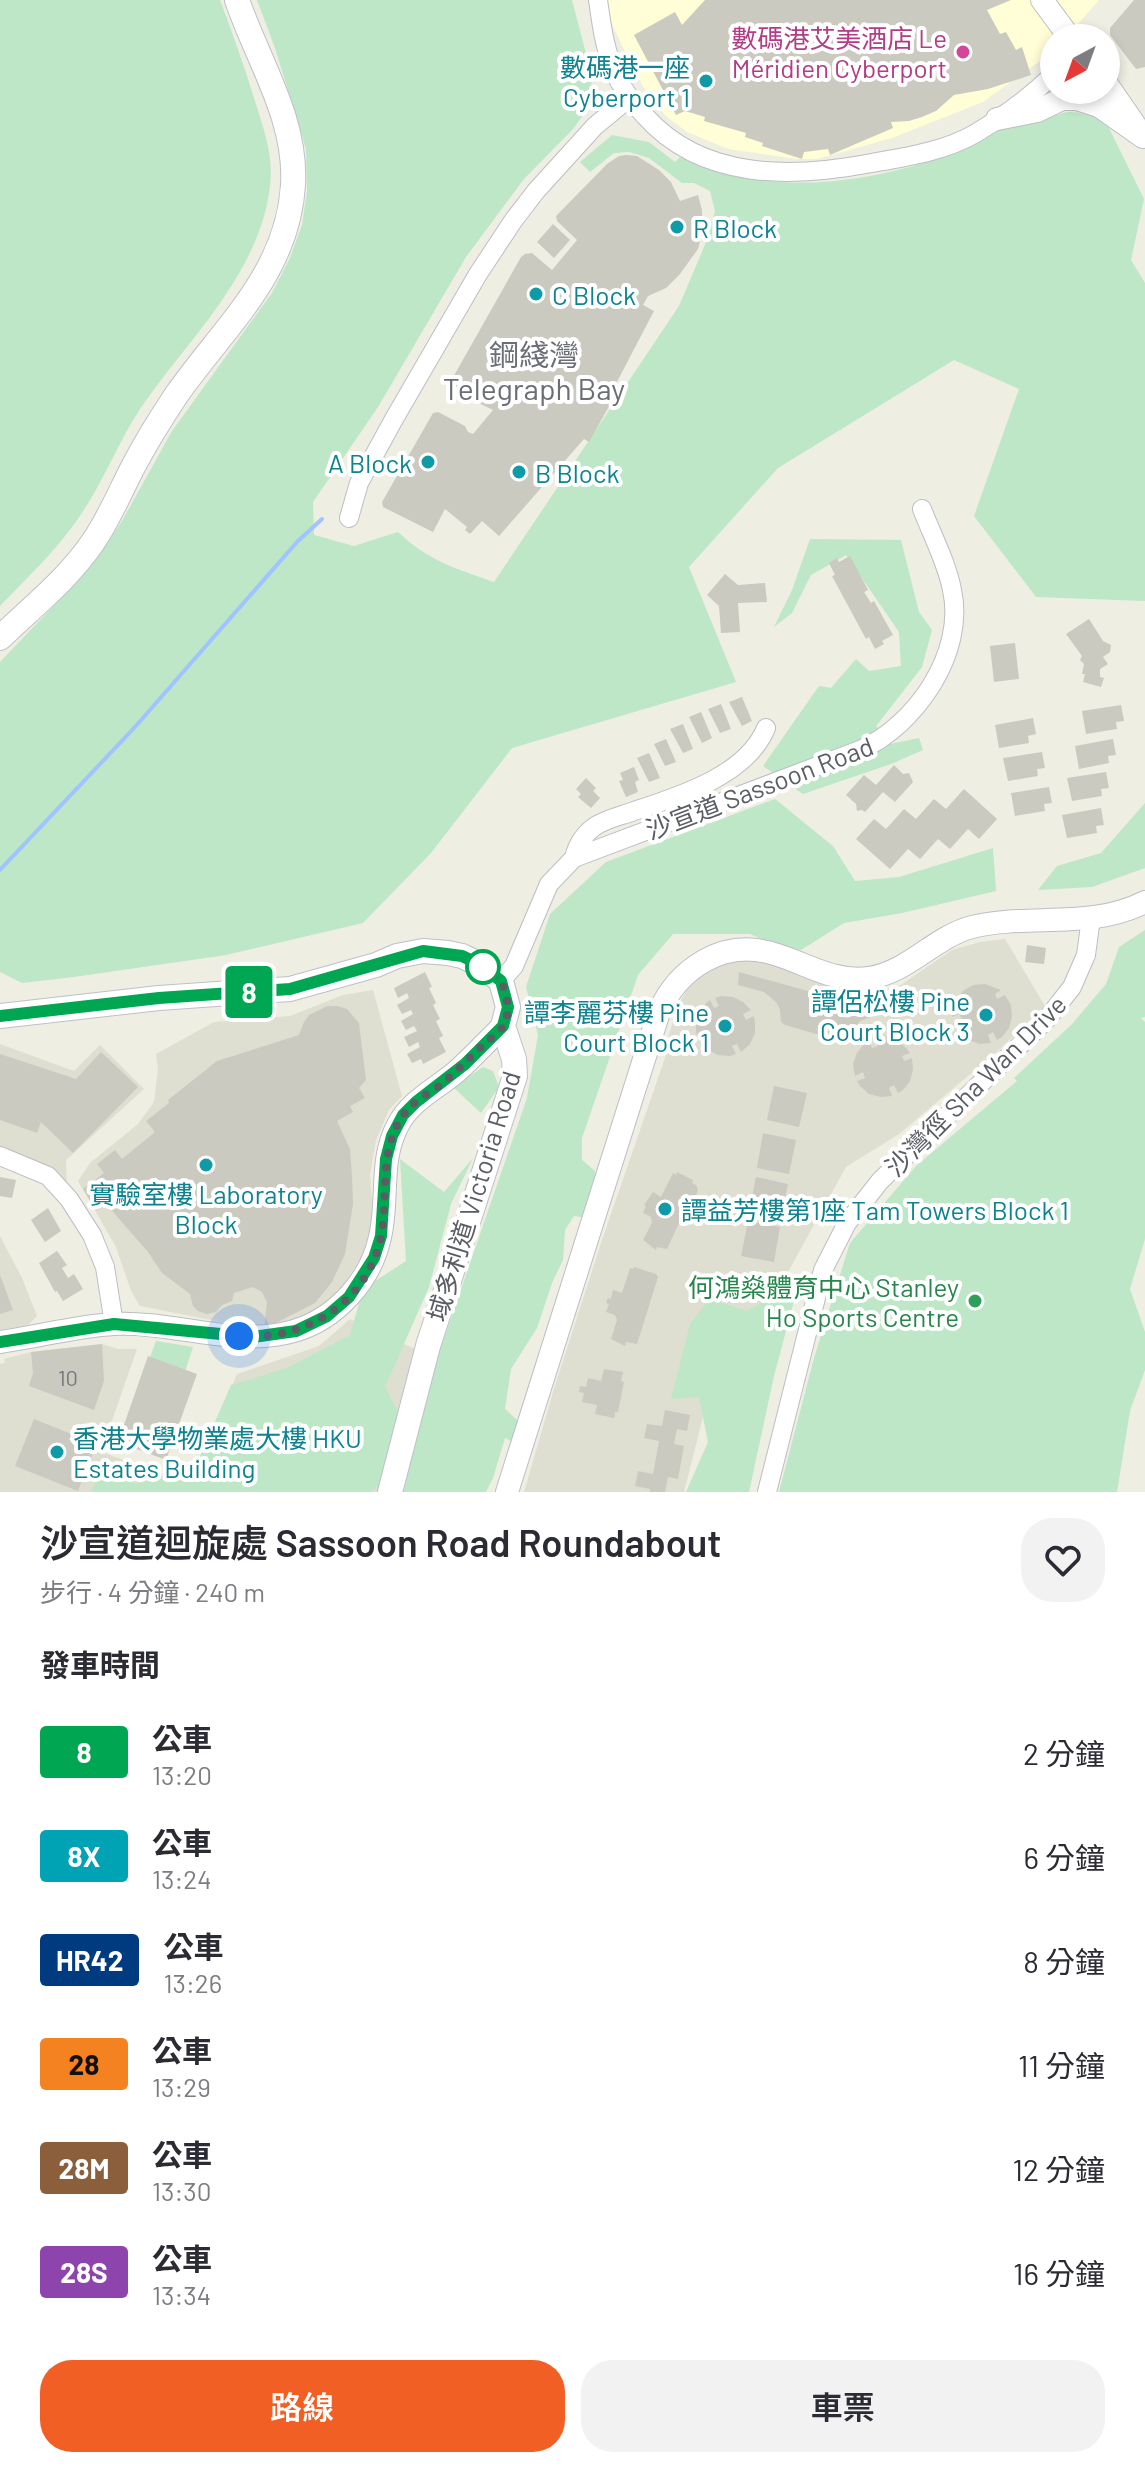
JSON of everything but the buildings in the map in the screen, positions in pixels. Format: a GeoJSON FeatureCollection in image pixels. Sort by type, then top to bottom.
{"type":"FeatureCollection","features":[{"type":"Feature","properties":{"kind":"main road"},"geometry":{"type":"LineString","coordinates":[[0,638],[61,581],[94,541],[153,432],[191,375],[251,300],[280,247],[292,197],[290,143],[276,94],[237,0]]}},
{"type":"Feature","properties":{"kind":"main road"},"geometry":{"type":"LineString","coordinates":[[0,1016],[159,998],[290,989],[423,951],[462,956],[481,965],[501,981]]}},
{"type":"Feature","properties":{"kind":"main road","name":"域多利道 Victoria Road"},"geometry":{"type":"LineString","coordinates":[[390,1492],[428,1346],[515,1076],[514,1059],[503,1026],[508,1007],[501,981]]}},
{"type":"Feature","properties":{"kind":"street"},"geometry":{"type":"LineString","coordinates":[[598,0],[612,66],[629,98],[682,148],[713,162],[770,172],[826,171],[892,159],[948,145],[975,134],[1040,85]]}},
{"type":"Feature","properties":{"kind":"street"},"geometry":{"type":"LineString","coordinates":[[1042,0],[1060,24]]}},
{"type":"Feature","properties":{"kind":"street"},"geometry":{"type":"LineString","coordinates":[[349,518],[359,483],[394,419],[478,274],[513,221],[595,126],[629,98]]}},
{"type":"Feature","properties":{"kind":"street"},"geometry":{"type":"LineString","coordinates":[[997,119],[1037,111],[1062,99],[1077,99],[1099,106],[1142,131]]}},
{"type":"Feature","properties":{"kind":"street"},"geometry":{"type":"LineString","coordinates":[[1120,102],[1142,131]]}},
{"type":"Feature","properties":{"kind":"street","name":"沙宣道 Sassoon Road"},"geometry":{"type":"LineString","coordinates":[[501,981],[514,966],[549,884],[574,858],[860,750],[881,740],[905,721],[937,672],[954,631],[952,588],[922,509]]}},
{"type":"Feature","properties":{"kind":"street"},"geometry":{"type":"LineString","coordinates":[[574,858],[580,841],[592,828],[679,795],[719,776],[752,752],[766,728]]}},
{"type":"Feature","properties":{"kind":"street"},"geometry":{"type":"LineString","coordinates":[[507,1492],[659,1012],[665,997],[682,976],[703,960],[742,950],[768,952],[829,975],[866,978],[898,969],[948,936],[970,928],[1001,923],[1091,918],[1142,903]]}},
{"type":"Feature","properties":{"kind":"street","name":"沙灣徑 Sha Wan Drive"},"geometry":{"type":"LineString","coordinates":[[767,1492],[815,1297],[833,1247],[847,1223],[880,1181],[1047,1019],[1072,987],[1086,955],[1091,918]]}},
{"type":"Feature","properties":{"kind":"street"},"geometry":{"type":"LineString","coordinates":[[0,1342],[114,1324],[253,1337],[296,1331],[327,1316],[349,1297],[374,1258],[381,1236],[386,1159],[392,1136],[403,1115],[465,1064],[503,1026]]}},
{"type":"Feature","properties":{"kind":"street"},"geometry":{"type":"LineString","coordinates":[[0,1156],[48,1176],[69,1199],[92,1235],[105,1267],[114,1324]]}},
{"type":"Feature","properties":{"kind":"shaded area"},"geometry":{"type":"Polygon","coordinates":[[[0,0],[220,0],[264,130],[271,175],[263,218],[237,277],[140,409],[71,529],[0,606],[0,0]]]}},
{"type":"Feature","properties":{"kind":"shaded area"},"geometry":{"type":"Polygon","coordinates":[[[257,0],[572,0],[590,69],[593,100],[574,128],[524,179],[466,257],[378,407],[313,502],[314,535],[354,546],[398,532],[431,557],[494,582],[679,306],[707,240],[715,211],[710,191],[694,183],[682,183],[649,158],[629,152],[614,153],[590,172],[580,162],[612,135],[649,142],[675,162],[680,157],[751,179],[823,182],[895,171],[931,161],[966,149],[1013,125],[1073,112],[1105,120],[1144,199],[1131,260],[1145,283],[1145,601],[1036,597],[974,516],[1019,389],[954,360],[778,468],[689,567],[736,682],[512,748],[431,853],[363,923],[226,955],[74,977],[22,983],[0,972],[0,662],[100,553],[122,521],[172,431],[272,293],[302,225],[307,191],[306,149],[257,0]]]}},
{"type":"Feature","properties":{"kind":"shaded area"},"geometry":{"type":"Polygon","coordinates":[[[607,0],[1099,0],[1078,24],[1040,24],[1040,61],[983,102],[892,138],[817,159],[728,149],[687,132],[667,117],[647,94],[612,24],[607,0]]]}},
{"type":"Feature","properties":{"kind":"shaded area"},"geometry":{"type":"Polygon","coordinates":[[[810,539],[901,540],[919,612],[932,630],[922,667],[876,726],[890,744],[919,738],[923,750],[803,794],[763,766],[819,686],[831,688],[856,659],[869,671],[901,666],[899,632],[846,555],[811,575],[792,613],[774,627],[792,590],[810,539]]]}},
{"type":"Feature","properties":{"kind":"shaded area"},"geometry":{"type":"Polygon","coordinates":[[[775,799],[833,846],[855,881],[899,877],[993,848],[996,891],[844,923],[801,950],[750,934],[673,934],[638,975],[582,1138],[582,1160],[595,1171],[597,1190],[588,1218],[574,1216],[565,1230],[563,1260],[537,1328],[511,1369],[505,1409],[531,1433],[527,1449],[505,1438],[486,1492],[399,1492],[420,1408],[527,1098],[538,1035],[526,987],[550,914],[606,862],[775,799]]]}},
{"type":"Feature","properties":{"kind":"shaded area"},"geometry":{"type":"Polygon","coordinates":[[[1145,803],[1145,868],[1092,887],[1038,890],[1057,866],[1101,853],[1145,803]]]}},
{"type":"Feature","properties":{"kind":"shaded area","name":"何鴻燊體育中心 Stanley Ho Sports Centre"},"geometry":{"type":"Polygon","coordinates":[[[1145,930],[1145,1017],[1141,1018],[1145,1022],[1145,1239],[1130,1289],[1145,1332],[1145,1370],[1130,1411],[1117,1492],[779,1492],[814,1358],[850,1243],[916,1166],[1017,1081],[1014,1078],[1072,1024],[1106,984],[1119,947],[1145,930]]]}},
{"type":"Feature","properties":{"kind":"shaded area"},"geometry":{"type":"Polygon","coordinates":[[[1005,939],[1045,1006],[1000,1049],[899,1134],[846,1167],[783,1281],[705,1409],[684,1492],[524,1492],[601,1243],[666,1055],[665,1048],[678,1005],[695,976],[716,960],[772,961],[816,979],[855,990],[895,989],[952,950],[1005,939]]]}},
{"type":"Feature","properties":{"kind":"shaded area"},"geometry":{"type":"Polygon","coordinates":[[[373,990],[402,1096],[389,1110],[376,1140],[370,1174],[373,1218],[362,1256],[340,1291],[309,1317],[277,1329],[247,1327],[140,1306],[131,1291],[116,1247],[78,1181],[90,1163],[138,1124],[154,1102],[158,1069],[156,1054],[214,1022],[290,1016],[343,995],[373,990]]]}},
{"type":"Feature","properties":{"kind":"shaded area"},"geometry":{"type":"Polygon","coordinates":[[[0,1044],[74,1071],[100,1045],[144,1089],[66,1160],[67,1184],[0,1153],[0,1044]]]}},
{"type":"Feature","properties":{"kind":"shaded area"},"geometry":{"type":"Polygon","coordinates":[[[483,1067],[493,1071],[499,1087],[481,1113],[453,1087],[483,1067]]]}},
{"type":"Feature","properties":{"kind":"shaded area"},"geometry":{"type":"Polygon","coordinates":[[[473,1158],[451,1204],[429,1287],[385,1387],[401,1417],[387,1480],[370,1492],[91,1492],[107,1459],[135,1484],[193,1472],[231,1385],[287,1368],[350,1335],[363,1289],[406,1261],[400,1159],[444,1192],[473,1158]]]}},
{"type":"Feature","properties":{"kind":"shaded area"},"geometry":{"type":"Polygon","coordinates":[[[0,1236],[37,1316],[28,1325],[0,1330],[0,1236]]]}},
{"type":"Feature","properties":{"kind":"shaded area"},"geometry":{"type":"Polygon","coordinates":[[[799,1282],[774,1376],[749,1492],[686,1492],[708,1442],[699,1397],[671,1399],[690,1324],[710,1299],[747,1311],[799,1282]]]}},
{"type":"Feature","properties":{"kind":"shaded area"},"geometry":{"type":"Polygon","coordinates":[[[350,1319],[415,1349],[379,1492],[0,1492],[0,1364],[5,1363],[4,1359],[31,1352],[102,1344],[118,1349],[137,1349],[101,1452],[193,1484],[237,1374],[319,1346],[350,1319]]]}},
{"type":"Feature","properties":{"kind":"shaded area"},"geometry":{"type":"Polygon","coordinates":[[[156,1341],[193,1347],[185,1371],[120,1441],[156,1341]]]}},
{"type":"Feature","properties":{"kind":"waterway"},"geometry":{"type":"LineString","coordinates":[[0,870],[135,727],[297,542],[322,519]]}},
{"type":"Feature","properties":{"kind":"bus line","name":"8"},"geometry":{"type":"LineString","coordinates":[[0,1016],[159,998],[290,989],[423,951],[462,956],[481,965],[501,981],[508,1007],[503,1026],[465,1064],[403,1115],[392,1136],[386,1159],[381,1236],[374,1258],[349,1297],[327,1316],[296,1331],[253,1337],[114,1324],[0,1342]]}},
{"type":"Feature","properties":{"kind":"place","name":"數碼港艾美酒店 Le Méridien Cyberport"},"geometry":{"type":"Point","coordinates":[963,52]}},
{"type":"Feature","properties":{"kind":"place","name":"數碼港一座 Cyberport 1"},"geometry":{"type":"Point","coordinates":[706,81]}},
{"type":"Feature","properties":{"kind":"place","name":"R Block"},"geometry":{"type":"Point","coordinates":[677,227]}},
{"type":"Feature","properties":{"kind":"place","name":"C Block"},"geometry":{"type":"Point","coordinates":[536,294]}},
{"type":"Feature","properties":{"kind":"place","name":"A Block"},"geometry":{"type":"Point","coordinates":[428,462]}},
{"type":"Feature","properties":{"kind":"place","name":"B Block"},"geometry":{"type":"Point","coordinates":[519,472]}},
{"type":"Feature","properties":{"kind":"place","name":"譚侶松樓 Pine Court Block 3"},"geometry":{"type":"Point","coordinates":[986,1015]}},
{"type":"Feature","properties":{"kind":"place","name":"譚李麗芬樓 Pine Court Block 1"},"geometry":{"type":"Point","coordinates":[725,1026]}},
{"type":"Feature","properties":{"kind":"place","name":"實驗室樓 Laboratory Block"},"geometry":{"type":"Point","coordinates":[206,1165]}},
{"type":"Feature","properties":{"kind":"place","name":"譚益芳樓第1座 Tam Towers Block 1"},"geometry":{"type":"Point","coordinates":[665,1209]}},
{"type":"Feature","properties":{"kind":"place","name":"何鴻燊體育中心 Stanley Ho Sports Centre"},"geometry":{"type":"Point","coordinates":[975,1301]}},
{"type":"Feature","properties":{"kind":"place","name":"香港大學物業處大樓 HKU Estates Building"},"geometry":{"type":"Point","coordinates":[57,1452]}},
{"type":"Feature","properties":{"kind":"district","name":"鋼綫灣 Telegraph Bay"},"geometry":{"type":"Point","coordinates":[534,371]}},
{"type":"Feature","properties":{"kind":"route"},"geometry":{"type":"LineString","coordinates":[[239,1336],[296,1331],[327,1316],[349,1297],[363,1276],[374,1258],[381,1236],[386,1159],[392,1136],[403,1115],[465,1064],[505,1022],[508,1007],[503,986],[481,965],[483,967]]}}]}
